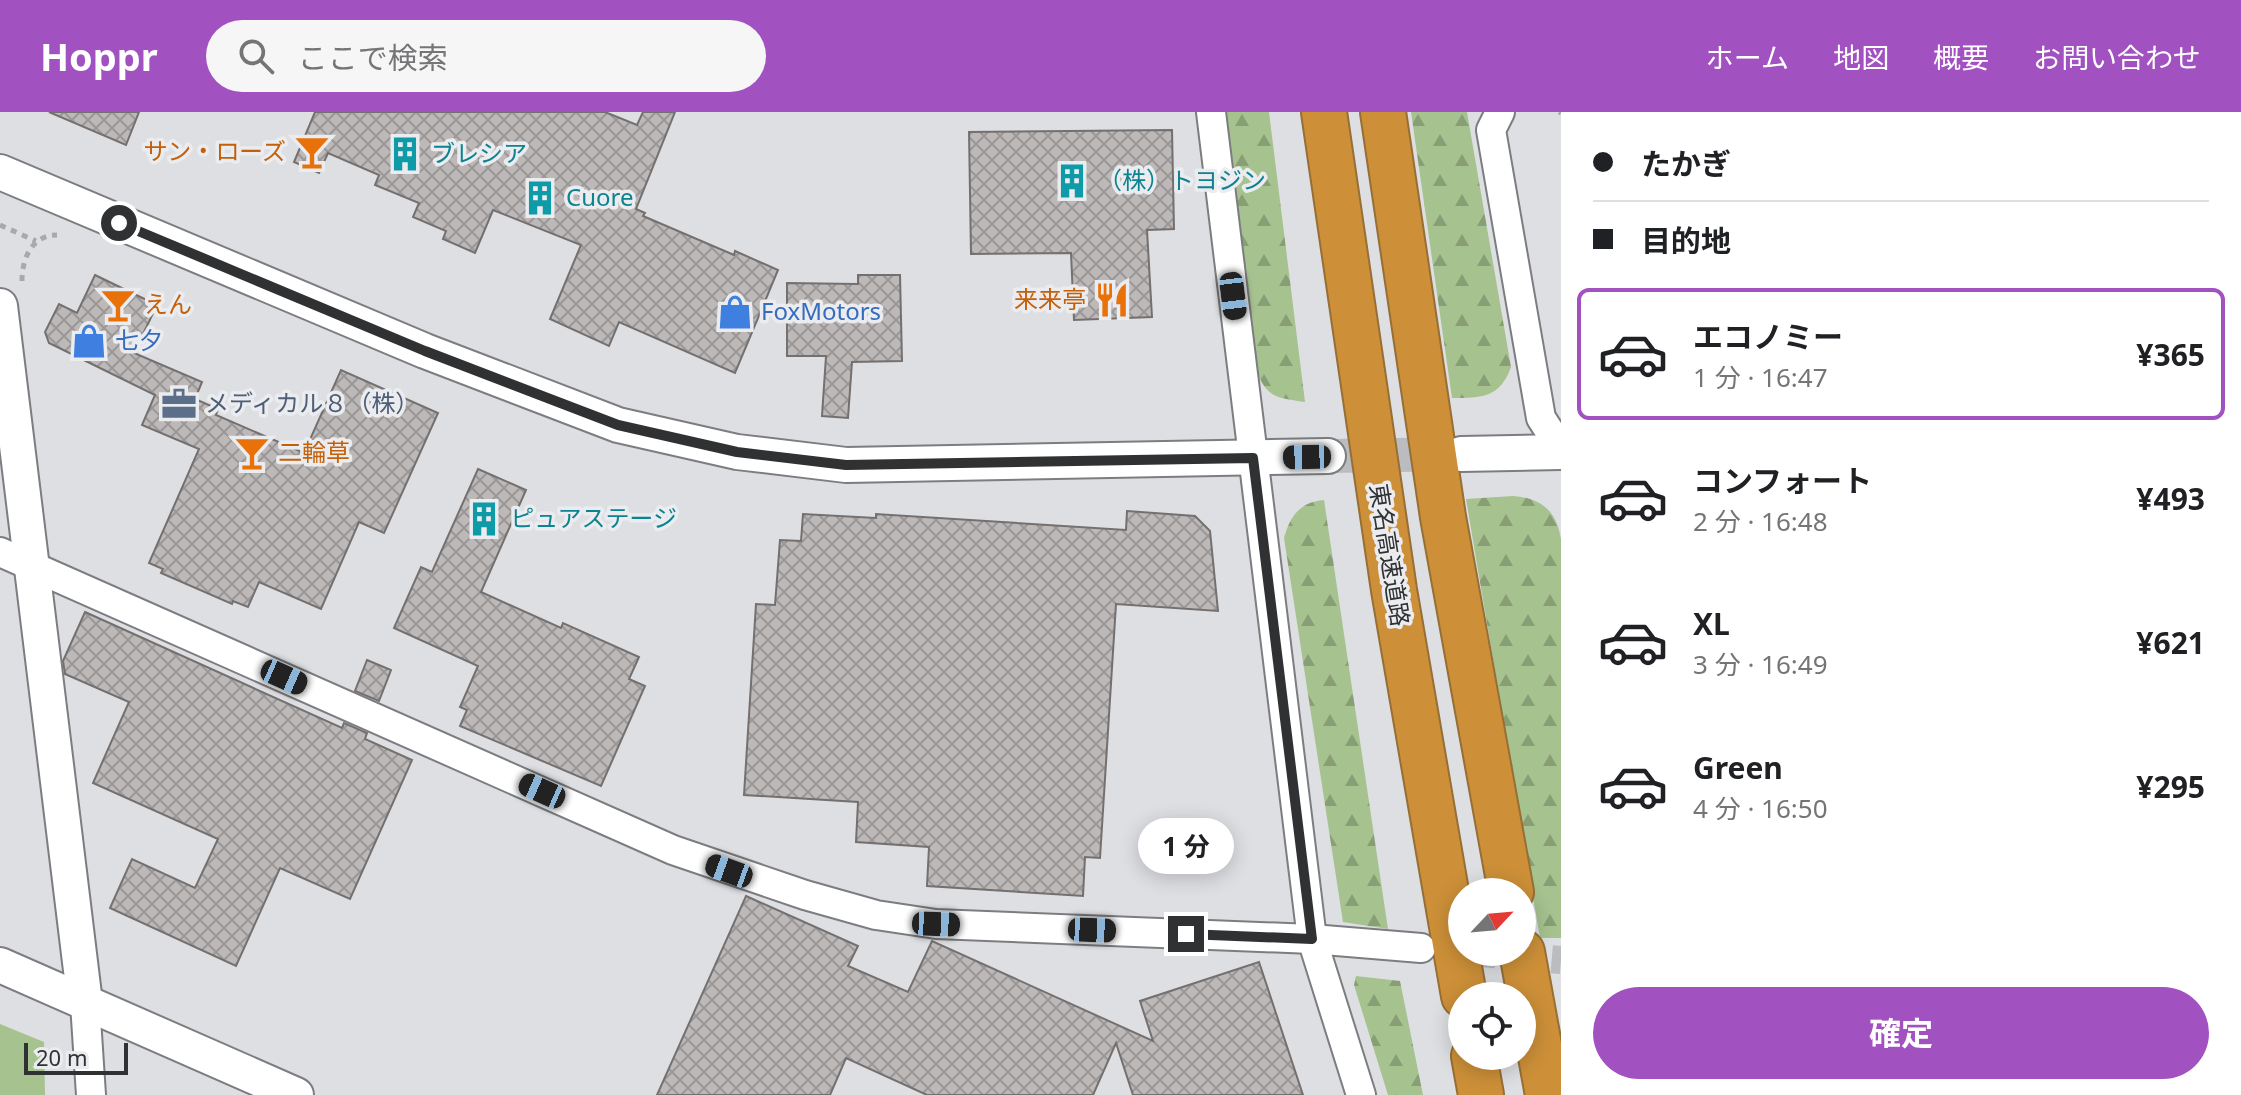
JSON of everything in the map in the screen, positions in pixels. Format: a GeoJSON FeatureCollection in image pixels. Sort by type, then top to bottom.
{"type":"FeatureCollection","features":[{"type":"Feature","properties":{"kind":"highway","name":"東名高速道路"},"geometry":{"type":"LineString","coordinates":[[1324,112],[1394,590],[1462,982]]}},
{"type":"Feature","properties":{"kind":"highway"},"geometry":{"type":"LineString","coordinates":[[1383,112],[1443,517],[1508,878]]}},
{"type":"Feature","properties":{"kind":"highway"},"geometry":{"type":"LineString","coordinates":[[1525,966],[1548,1095]]}},
{"type":"Feature","properties":{"kind":"highway"},"geometry":{"type":"LineString","coordinates":[[1477,1070],[1481,1095]]}},
{"type":"Feature","properties":{"kind":"street"},"geometry":{"type":"LineString","coordinates":[[1211,112],[1312,939],[1361,1095]]}},
{"type":"Feature","properties":{"kind":"street"},"geometry":{"type":"LineString","coordinates":[[1461,454],[1561,450],[1541,418],[1491,130],[1500,112]]}},
{"type":"Feature","properties":{"kind":"street"},"geometry":{"type":"LineString","coordinates":[[0,172],[469,368],[618,425],[737,452],[846,465],[1328,456]]}},
{"type":"Feature","properties":{"kind":"street"},"geometry":{"type":"LineString","coordinates":[[0,306],[85,1003],[91,1095]]}},
{"type":"Feature","properties":{"kind":"street"},"geometry":{"type":"LineString","coordinates":[[0,552],[673,850],[805,895],[876,915],[936,924],[1312,939],[1421,948]]}},
{"type":"Feature","properties":{"kind":"street"},"geometry":{"type":"LineString","coordinates":[[0,965],[296,1095]]}},
{"type":"Feature","properties":{"kind":"path"},"geometry":{"type":"LineString","coordinates":[[0,225],[36,241]]}},
{"type":"Feature","properties":{"kind":"green space"},"geometry":{"type":"Polygon","coordinates":[[[1226,112],[1269,112],[1305,402],[1274,395],[1264,386],[1256,370],[1226,112]]]}},
{"type":"Feature","properties":{"kind":"green space"},"geometry":{"type":"Polygon","coordinates":[[[1411,112],[1467,112],[1511,367],[1501,385],[1481,396],[1452,398],[1411,112]]]}},
{"type":"Feature","properties":{"kind":"green space"},"geometry":{"type":"Polygon","coordinates":[[[1513,496],[1532,499],[1546,507],[1559,529],[1561,938],[1540,938],[1536,914],[1536,878],[1530,878],[1466,499],[1513,496]]]}},
{"type":"Feature","properties":{"kind":"green space"},"geometry":{"type":"Polygon","coordinates":[[[1324,500],[1388,929],[1343,922],[1284,538],[1289,523],[1302,507],[1324,500]]]}},
{"type":"Feature","properties":{"kind":"green space"},"geometry":{"type":"Polygon","coordinates":[[[1356,976],[1400,981],[1423,1095],[1388,1095],[1354,985],[1356,976]]]}},
{"type":"Feature","properties":{"kind":"green space"},"geometry":{"type":"Polygon","coordinates":[[[0,1024],[44,1042],[45,1095],[0,1095],[0,1024]]]}},
{"type":"Feature","properties":{"kind":"building"},"geometry":{"type":"Polygon","coordinates":[[[49,112],[139,112],[126,145],[49,112]]]}},
{"type":"Feature","properties":{"kind":"building"},"geometry":{"type":"Polygon","coordinates":[[[315,112],[605,112],[637,125],[643,112],[675,112],[636,209],[645,213],[643,216],[734,255],[735,251],[778,270],[735,373],[619,322],[609,346],[550,319],[581,245],[493,210],[475,253],[443,239],[446,231],[413,217],[419,203],[375,185],[379,175],[328,153],[319,173],[294,162],[315,112]]]}},
{"type":"Feature","properties":{"kind":"building","name":"（株）トヨジン"},"geometry":{"type":"Polygon","coordinates":[[[1172,130],[1174,229],[1147,230],[1152,317],[1074,320],[1071,253],[971,254],[969,132],[1172,130]]]}},
{"type":"Feature","properties":{"kind":"building"},"geometry":{"type":"Polygon","coordinates":[[[95,275],[157,305],[134,353],[202,382],[195,399],[218,409],[216,415],[304,453],[341,370],[438,413],[384,533],[359,522],[321,609],[259,582],[248,607],[233,601],[232,604],[161,573],[163,569],[149,563],[199,449],[142,425],[155,395],[49,343],[45,332],[59,304],[77,313],[95,275]]]}},
{"type":"Feature","properties":{"kind":"building"},"geometry":{"type":"Polygon","coordinates":[[[858,275],[900,275],[902,361],[852,362],[848,418],[822,416],[826,356],[787,356],[787,283],[858,284],[858,275]]]}},
{"type":"Feature","properties":{"kind":"building"},"geometry":{"type":"Polygon","coordinates":[[[478,469],[526,490],[481,592],[561,628],[563,623],[639,657],[629,679],[645,686],[601,786],[460,726],[467,710],[460,707],[478,666],[394,628],[421,567],[432,572],[478,469]]]}},
{"type":"Feature","properties":{"kind":"building"},"geometry":{"type":"Polygon","coordinates":[[[1127,511],[1195,516],[1210,531],[1218,611],[1116,604],[1100,858],[1085,857],[1083,896],[927,886],[929,847],[856,842],[858,802],[744,795],[756,604],[775,605],[780,540],[801,541],[803,514],[876,518],[876,514],[1126,530],[1127,511]]]}},
{"type":"Feature","properties":{"kind":"building"},"geometry":{"type":"Polygon","coordinates":[[[85,612],[342,728],[344,723],[367,733],[365,739],[412,760],[350,899],[280,868],[236,966],[110,908],[132,859],[195,888],[218,839],[93,783],[129,702],[65,674],[63,661],[85,612]]]}},
{"type":"Feature","properties":{"kind":"building"},"geometry":{"type":"Polygon","coordinates":[[[367,660],[391,670],[379,701],[355,691],[367,660]]]}},
{"type":"Feature","properties":{"kind":"building"},"geometry":{"type":"Polygon","coordinates":[[[746,896],[858,946],[848,966],[908,992],[932,941],[1153,1041],[1140,1001],[1259,962],[1303,1095],[1133,1095],[1116,1043],[1093,1095],[927,1095],[846,1058],[830,1095],[657,1095],[746,896]]]}},
{"type":"Feature","properties":{"kind":"tunnel"},"geometry":{"type":"LineString","coordinates":[[1328,456],[1455,454]]}},
{"type":"Feature","properties":{"kind":"tunnel"},"geometry":{"type":"LineString","coordinates":[[1536,958],[1561,960]]}},
{"type":"Feature","properties":{"kind":"place","name":"サン・ローズ"},"geometry":{"type":"Point","coordinates":[312,152]}},
{"type":"Feature","properties":{"kind":"place","name":"ブレシア"},"geometry":{"type":"Point","coordinates":[405,154]}},
{"type":"Feature","properties":{"kind":"place","name":"（株）トヨジン"},"geometry":{"type":"Point","coordinates":[1072,181]}},
{"type":"Feature","properties":{"kind":"place","name":"Cuore"},"geometry":{"type":"Point","coordinates":[540,198]}},
{"type":"Feature","properties":{"kind":"place","name":"来来亭"},"geometry":{"type":"Point","coordinates":[1112,300]}},
{"type":"Feature","properties":{"kind":"place","name":"えん"},"geometry":{"type":"Point","coordinates":[118,305]}},
{"type":"Feature","properties":{"kind":"place","name":"FoxMotors"},"geometry":{"type":"Point","coordinates":[735,312]}},
{"type":"Feature","properties":{"kind":"place","name":"七夕"},"geometry":{"type":"Point","coordinates":[89,341]}},
{"type":"Feature","properties":{"kind":"place","name":"メディカル８（株）"},"geometry":{"type":"Point","coordinates":[179,404]}},
{"type":"Feature","properties":{"kind":"place","name":"二輪草"},"geometry":{"type":"Point","coordinates":[252,453]}},
{"type":"Feature","properties":{"kind":"place","name":"ピュアステージ"},"geometry":{"type":"Point","coordinates":[484,519]}},
{"type":"Feature","properties":{"kind":"route"},"geometry":{"type":"LineString","coordinates":[[119,223],[425,351],[618,425],[737,452],[846,465],[1253,458],[1312,939],[1186,934]]}}]}
